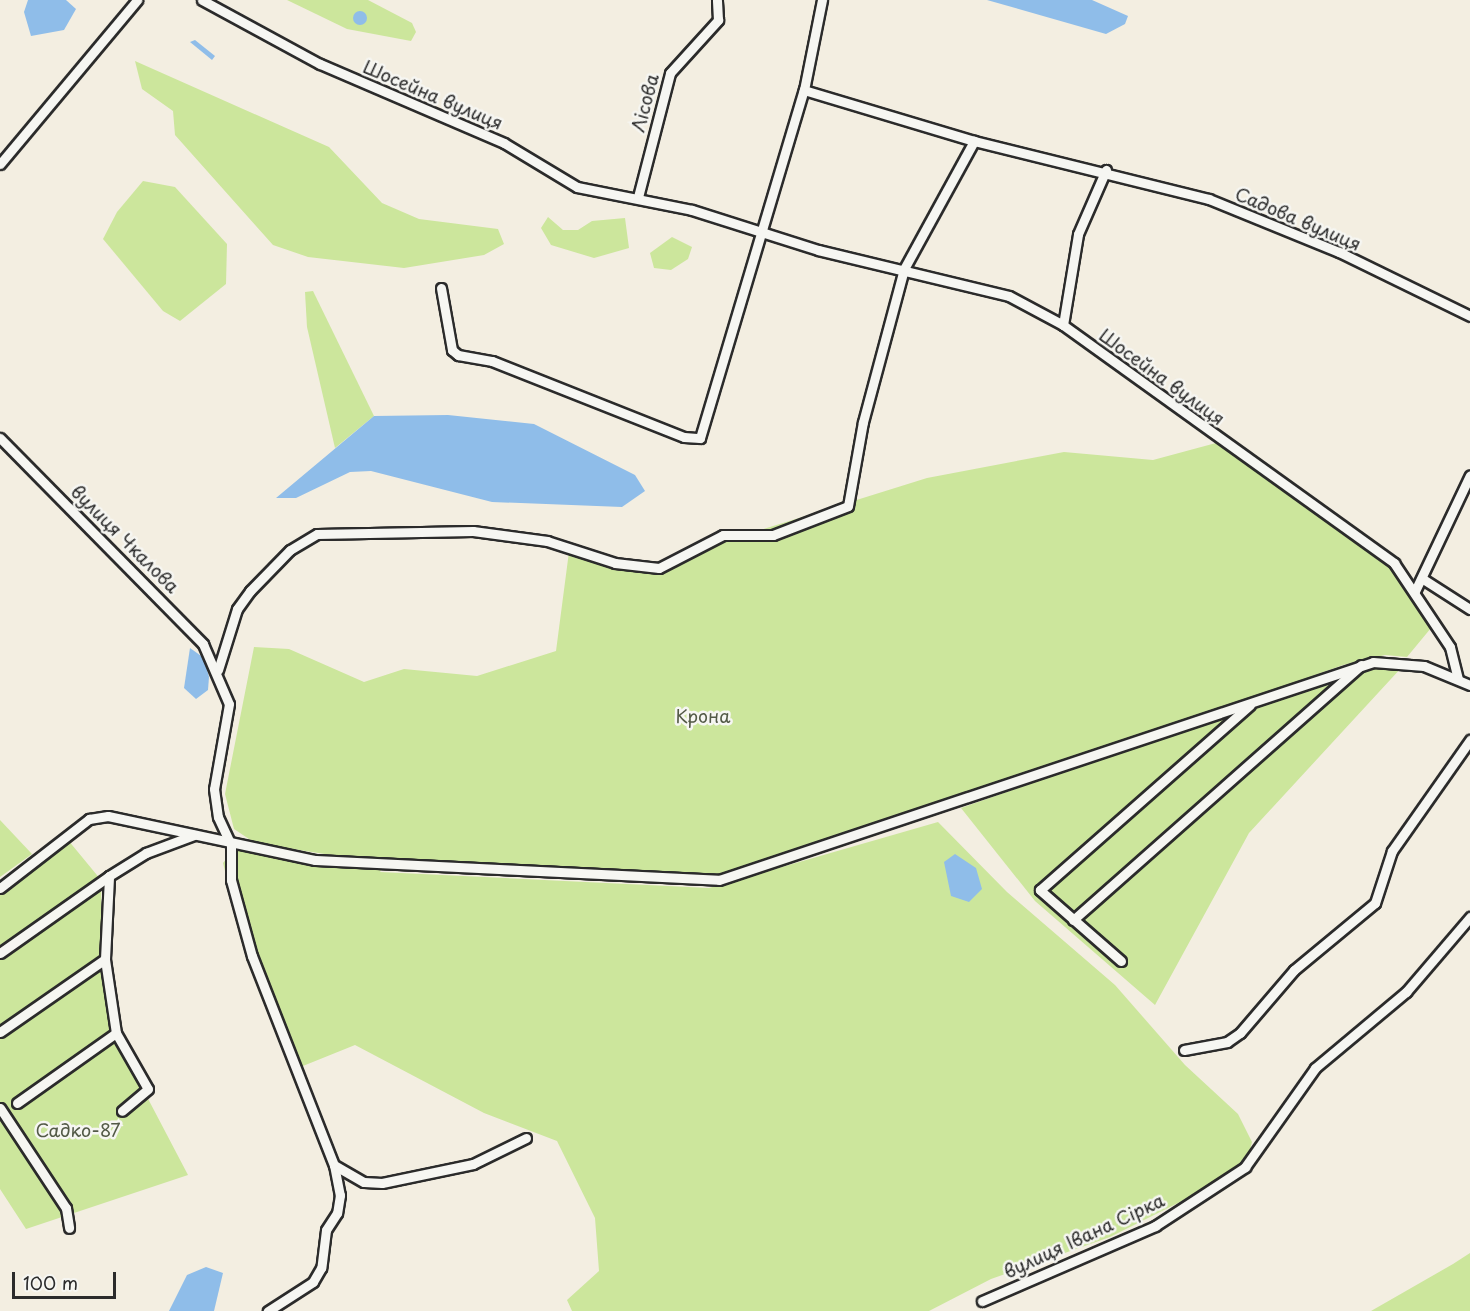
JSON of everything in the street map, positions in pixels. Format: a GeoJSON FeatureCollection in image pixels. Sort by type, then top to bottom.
{"type":"FeatureCollection","features":[{"type":"Feature","properties":{"kind":"street"},"geometry":{"type":"LineString","coordinates":[[0,164],[137,0]]}},
{"type":"Feature","properties":{"kind":"street","name":"Шосейна вулиця"},"geometry":{"type":"LineString","coordinates":[[202,0],[320,64],[504,143],[549,175],[577,188],[638,197],[1009,296],[1063,325],[1185,417],[1358,533],[1394,563],[1450,647],[1458,678]]}},
{"type":"Feature","properties":{"kind":"street","name":"Лісова"},"geometry":{"type":"LineString","coordinates":[[638,197],[670,73],[718,20],[717,0]]}},
{"type":"Feature","properties":{"kind":"street"},"geometry":{"type":"LineString","coordinates":[[441,288],[452,350],[458,355],[492,361],[684,437],[700,438],[804,90],[822,0]]}},
{"type":"Feature","properties":{"kind":"street","name":"Садова вулиця"},"geometry":{"type":"LineString","coordinates":[[804,90],[974,141],[1106,170],[1276,225],[1470,316]]}},
{"type":"Feature","properties":{"kind":"street"},"geometry":{"type":"LineString","coordinates":[[218,670],[237,609],[264,572],[317,534],[439,529],[566,548],[615,563],[659,568],[723,535],[773,535],[848,506],[863,422],[904,269],[974,141]]}},
{"type":"Feature","properties":{"kind":"street"},"geometry":{"type":"LineString","coordinates":[[1063,325],[1078,234],[1106,170]]}},
{"type":"Feature","properties":{"kind":"street","name":"вулиця Чкалова"},"geometry":{"type":"LineString","coordinates":[[0,438],[185,622],[218,670],[229,704],[214,789],[218,818],[231,845]]}},
{"type":"Feature","properties":{"kind":"street"},"geometry":{"type":"LineString","coordinates":[[1414,591],[1423,579],[1470,475]]}},
{"type":"Feature","properties":{"kind":"street"},"geometry":{"type":"LineString","coordinates":[[1423,579],[1470,609]]}},
{"type":"Feature","properties":{"kind":"street"},"geometry":{"type":"LineString","coordinates":[[0,888],[88,819],[108,816],[231,845],[389,866],[719,880],[1250,705],[1361,665],[1399,662],[1458,678],[1470,685]]}},
{"type":"Feature","properties":{"kind":"street"},"geometry":{"type":"LineString","coordinates":[[1073,920],[1361,665]]}},
{"type":"Feature","properties":{"kind":"street"},"geometry":{"type":"LineString","coordinates":[[1121,962],[1040,890],[1250,705]]}},
{"type":"Feature","properties":{"kind":"street"},"geometry":{"type":"LineString","coordinates":[[1184,1050],[1227,1042],[1240,1033],[1294,970],[1375,903],[1392,851],[1470,741]]}},
{"type":"Feature","properties":{"kind":"street"},"geometry":{"type":"LineString","coordinates":[[0,952],[146,853],[194,835]]}},
{"type":"Feature","properties":{"kind":"street"},"geometry":{"type":"LineString","coordinates":[[231,845],[231,880],[252,956],[334,1165],[340,1195],[337,1213],[326,1230],[321,1268],[313,1282],[268,1311]]}},
{"type":"Feature","properties":{"kind":"street"},"geometry":{"type":"LineString","coordinates":[[109,876],[105,959],[116,1033],[148,1089],[122,1111]]}},
{"type":"Feature","properties":{"kind":"street","name":"вулиця Івана Сірка"},"geometry":{"type":"LineString","coordinates":[[982,1300],[1155,1226],[1245,1167],[1315,1068],[1421,977],[1470,917]]}},
{"type":"Feature","properties":{"kind":"street"},"geometry":{"type":"LineString","coordinates":[[0,1032],[105,959]]}},
{"type":"Feature","properties":{"kind":"street"},"geometry":{"type":"LineString","coordinates":[[17,1103],[116,1033]]}},
{"type":"Feature","properties":{"kind":"street"},"geometry":{"type":"LineString","coordinates":[[0,1108],[66,1208],[69,1228]]}},
{"type":"Feature","properties":{"kind":"street"},"geometry":{"type":"LineString","coordinates":[[334,1165],[364,1182],[391,1181],[473,1164],[526,1138]]}},
{"type":"Feature","properties":{"kind":"green space"},"geometry":{"type":"Polygon","coordinates":[[[287,0],[368,0],[412,23],[416,32],[411,41],[347,29],[287,0]]]}},
{"type":"Feature","properties":{"kind":"green space"},"geometry":{"type":"Polygon","coordinates":[[[135,61],[329,147],[382,203],[419,219],[498,229],[504,244],[484,255],[404,268],[308,257],[273,245],[175,135],[173,111],[142,89],[135,61]]]}},
{"type":"Feature","properties":{"kind":"green space"},"geometry":{"type":"Polygon","coordinates":[[[143,181],[175,187],[227,244],[226,284],[180,321],[163,311],[103,239],[117,212],[143,181]]]}},
{"type":"Feature","properties":{"kind":"green space"},"geometry":{"type":"Polygon","coordinates":[[[548,217],[563,230],[578,230],[592,221],[625,218],[629,248],[594,258],[551,245],[541,228],[548,217]]]}},
{"type":"Feature","properties":{"kind":"green space"},"geometry":{"type":"Polygon","coordinates":[[[672,237],[692,247],[688,259],[671,270],[654,268],[650,253],[672,237]]]}},
{"type":"Feature","properties":{"kind":"green space"},"geometry":{"type":"Polygon","coordinates":[[[313,291],[374,416],[335,448],[307,327],[305,292],[313,291]]]}},
{"type":"Feature","properties":{"kind":"green space","name":"Крона"},"geometry":{"type":"Polygon","coordinates":[[[1216,443],[1387,563],[1409,588],[1431,628],[1407,657],[1385,655],[1343,665],[1153,733],[727,875],[699,879],[350,858],[255,843],[234,829],[225,794],[254,647],[289,649],[364,682],[404,669],[477,676],[556,651],[570,544],[620,559],[658,562],[927,478],[1064,452],[1153,460],[1216,443]]]}},
{"type":"Feature","properties":{"kind":"green space"},"geometry":{"type":"Polygon","coordinates":[[[1371,665],[1402,667],[1249,833],[1155,1005],[1035,901],[961,808],[1371,665]]]}},
{"type":"Feature","properties":{"kind":"green space"},"geometry":{"type":"Polygon","coordinates":[[[0,820],[32,854],[0,877],[0,820]]]}},
{"type":"Feature","properties":{"kind":"green space"},"geometry":{"type":"Polygon","coordinates":[[[938,822],[1007,892],[1115,985],[1185,1065],[1238,1114],[1252,1142],[1247,1162],[1180,1202],[1110,1237],[991,1279],[929,1311],[572,1311],[567,1300],[599,1271],[595,1218],[557,1141],[484,1113],[355,1045],[293,1070],[243,943],[223,863],[234,849],[383,867],[380,872],[709,888],[938,822]]]}},
{"type":"Feature","properties":{"kind":"green space","name":"Садко-87"},"geometry":{"type":"Polygon","coordinates":[[[68,840],[101,880],[102,950],[113,1032],[188,1175],[26,1229],[0,1189],[0,891],[68,840]]]}},
{"type":"Feature","properties":{"kind":"green space"},"geometry":{"type":"Polygon","coordinates":[[[1470,1253],[1470,1311],[1371,1311],[1453,1264],[1470,1253]]]}},
{"type":"Feature","properties":{"kind":"water"},"geometry":{"type":"Polygon","coordinates":[[[28,0],[66,0],[76,9],[64,30],[31,36],[24,12],[28,0]]]}},
{"type":"Feature","properties":{"kind":"water"},"geometry":{"type":"Polygon","coordinates":[[[987,0],[1092,0],[1128,16],[1125,24],[1106,34],[987,0]]]}},
{"type":"Feature","properties":{"kind":"water"},"geometry":{"type":"Polygon","coordinates":[[[357,11],[363,11],[367,18],[363,25],[357,25],[353,21],[353,15],[357,11]]]}},
{"type":"Feature","properties":{"kind":"water"},"geometry":{"type":"Polygon","coordinates":[[[195,40],[215,56],[212,60],[190,42],[195,40]]]}},
{"type":"Feature","properties":{"kind":"water"},"geometry":{"type":"Polygon","coordinates":[[[448,415],[534,424],[635,475],[645,491],[622,507],[492,502],[371,471],[350,472],[296,498],[276,498],[374,416],[448,415]]]}},
{"type":"Feature","properties":{"kind":"water"},"geometry":{"type":"Polygon","coordinates":[[[190,648],[204,658],[209,677],[208,690],[196,699],[184,688],[190,648]]]}},
{"type":"Feature","properties":{"kind":"water"},"geometry":{"type":"Polygon","coordinates":[[[955,854],[976,868],[982,889],[969,902],[951,896],[944,862],[955,854]]]}},
{"type":"Feature","properties":{"kind":"water"},"geometry":{"type":"Polygon","coordinates":[[[206,1267],[223,1273],[214,1311],[169,1311],[187,1275],[206,1267]]]}}]}
